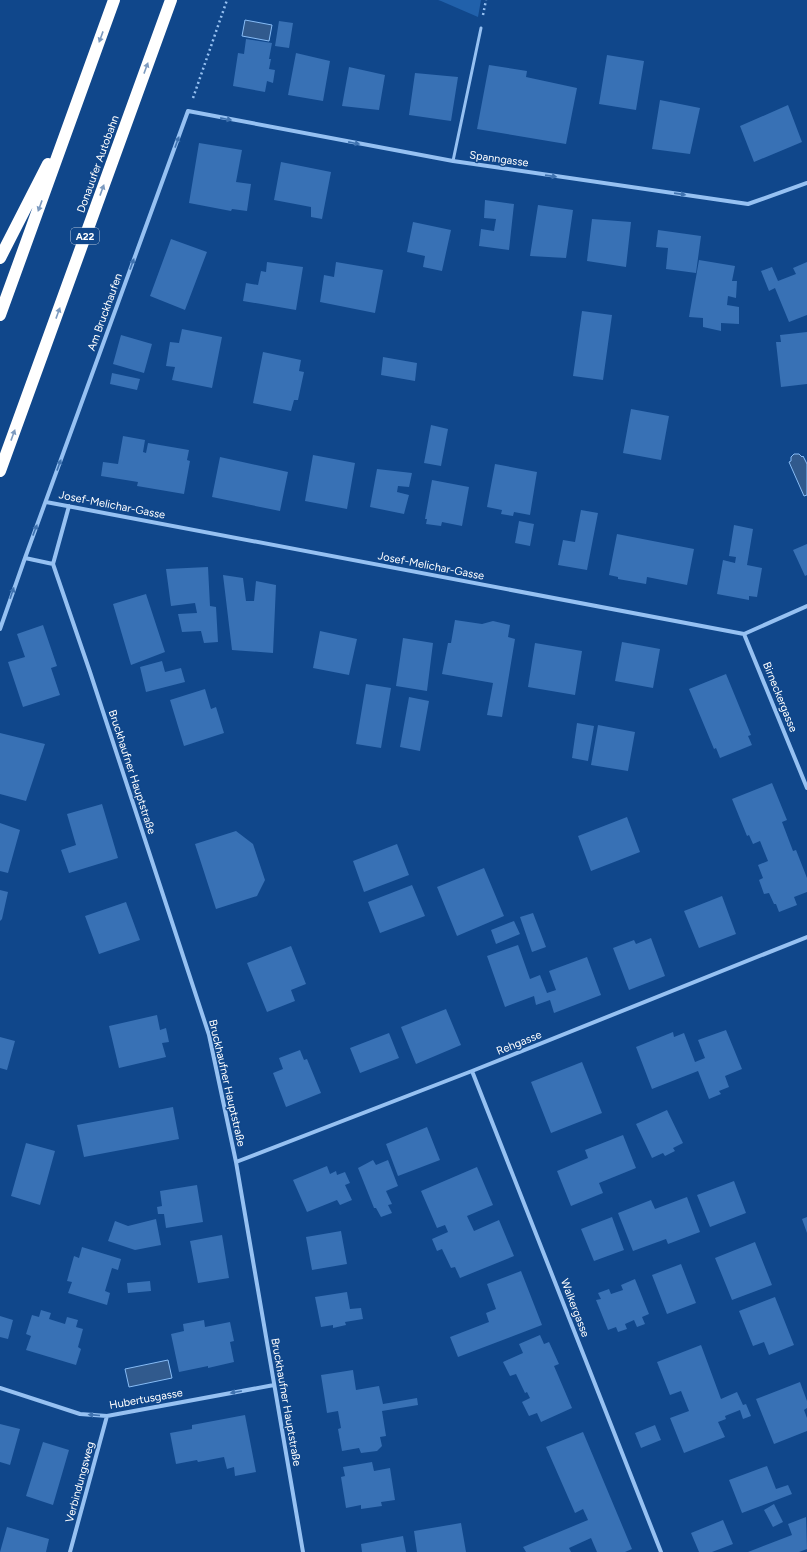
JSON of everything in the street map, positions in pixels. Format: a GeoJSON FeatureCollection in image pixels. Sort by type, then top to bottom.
{"type":"FeatureCollection","features":[{"type":"Feature","properties":{"kind":"highway"},"geometry":{"type":"LineString","coordinates":[[0,315],[114,0]]}},
{"type":"Feature","properties":{"kind":"highway","name":"Donauufer Autobahn"},"geometry":{"type":"LineString","coordinates":[[0,472],[171,0]]}},
{"type":"Feature","properties":{"kind":"highway"},"geometry":{"type":"LineString","coordinates":[[0,258],[72,116]]}},
{"type":"Feature","properties":{"kind":"street","name":"Spanngasse"},"geometry":{"type":"LineString","coordinates":[[188,111],[452,161],[748,204],[807,183]]}},
{"type":"Feature","properties":{"kind":"street","name":"Am Bruckhaufen"},"geometry":{"type":"LineString","coordinates":[[0,629],[188,111]]}},
{"type":"Feature","properties":{"kind":"street","name":"Josef-Melichar-Gasse"},"geometry":{"type":"LineString","coordinates":[[46,502],[744,634]]}},
{"type":"Feature","properties":{"kind":"street"},"geometry":{"type":"LineString","coordinates":[[25,558],[53,564],[69,506]]}},
{"type":"Feature","properties":{"kind":"street","name":"Bruckhaufner Hauptstraße"},"geometry":{"type":"LineString","coordinates":[[53,564],[209,1034],[236,1162],[303,1552]]}},
{"type":"Feature","properties":{"kind":"street"},"geometry":{"type":"LineString","coordinates":[[744,634],[807,606]]}},
{"type":"Feature","properties":{"kind":"street","name":"Birneckergasse"},"geometry":{"type":"LineString","coordinates":[[744,634],[807,788]]}},
{"type":"Feature","properties":{"kind":"street","name":"Rehgasse"},"geometry":{"type":"LineString","coordinates":[[236,1162],[472,1071],[807,937]]}},
{"type":"Feature","properties":{"kind":"street","name":"Walkergasse"},"geometry":{"type":"LineString","coordinates":[[472,1071],[661,1552]]}},
{"type":"Feature","properties":{"kind":"street","name":"Hubertusgasse"},"geometry":{"type":"LineString","coordinates":[[0,1388],[80,1414],[107,1416],[274,1385]]}},
{"type":"Feature","properties":{"kind":"street","name":"Verbindungsweg"},"geometry":{"type":"LineString","coordinates":[[70,1552],[107,1416]]}},
{"type":"Feature","properties":{"kind":"lane"},"geometry":{"type":"LineString","coordinates":[[452,161],[481,28]]}},
{"type":"Feature","properties":{"kind":"path"},"geometry":{"type":"LineString","coordinates":[[188,111],[227,0]]}},
{"type":"Feature","properties":{"kind":"shaded area"},"geometry":{"type":"Polygon","coordinates":[[[438,0],[481,0],[478,17],[441,1],[438,0]]]}},
{"type":"Feature","properties":{"kind":"shaded area"},"geometry":{"type":"Polygon","coordinates":[[[245,20],[272,25],[269,41],[242,36],[245,20]]]}},
{"type":"Feature","properties":{"kind":"shaded area"},"geometry":{"type":"Polygon","coordinates":[[[794,454],[803,456],[807,464],[807,495],[804,496],[789,462],[794,454]]]}},
{"type":"Feature","properties":{"kind":"shaded area"},"geometry":{"type":"Polygon","coordinates":[[[168,1360],[172,1378],[129,1387],[125,1369],[168,1360]]]}},
{"type":"Feature","properties":{"kind":"building"},"geometry":{"type":"Polygon","coordinates":[[[279,21],[293,23],[289,48],[275,46],[279,21]]]}},
{"type":"Feature","properties":{"kind":"building"},"geometry":{"type":"Polygon","coordinates":[[[246,39],[272,43],[269,69],[275,70],[273,83],[267,81],[265,92],[233,86],[238,53],[244,54],[246,39]]]}},
{"type":"Feature","properties":{"kind":"building"},"geometry":{"type":"Polygon","coordinates":[[[296,53],[330,61],[323,101],[288,95],[296,53]]]}},
{"type":"Feature","properties":{"kind":"building"},"geometry":{"type":"Polygon","coordinates":[[[607,55],[644,61],[636,110],[599,104],[607,55]]]}},
{"type":"Feature","properties":{"kind":"building"},"geometry":{"type":"Polygon","coordinates":[[[489,65],[527,71],[526,77],[577,88],[566,144],[477,129],[489,65]]]}},
{"type":"Feature","properties":{"kind":"building"},"geometry":{"type":"Polygon","coordinates":[[[349,67],[385,75],[379,110],[342,106],[349,67]]]}},
{"type":"Feature","properties":{"kind":"building"},"geometry":{"type":"Polygon","coordinates":[[[415,73],[458,77],[451,121],[409,115],[415,73]]]}},
{"type":"Feature","properties":{"kind":"building"},"geometry":{"type":"Polygon","coordinates":[[[660,100],[700,108],[690,154],[652,149],[660,100]]]}},
{"type":"Feature","properties":{"kind":"building"},"geometry":{"type":"Polygon","coordinates":[[[788,105],[802,142],[754,162],[740,126],[788,105]]]}},
{"type":"Feature","properties":{"kind":"building"},"geometry":{"type":"Polygon","coordinates":[[[199,143],[242,150],[236,182],[251,184],[247,211],[232,209],[231,211],[189,203],[199,143]]]}},
{"type":"Feature","properties":{"kind":"building"},"geometry":{"type":"Polygon","coordinates":[[[281,162],[331,172],[322,219],[311,217],[311,207],[274,200],[281,162]]]}},
{"type":"Feature","properties":{"kind":"building"},"geometry":{"type":"Polygon","coordinates":[[[485,200],[514,204],[509,250],[479,246],[481,229],[494,231],[496,219],[484,218],[485,200]]]}},
{"type":"Feature","properties":{"kind":"building"},"geometry":{"type":"Polygon","coordinates":[[[538,205],[573,210],[566,258],[530,256],[538,205]]]}},
{"type":"Feature","properties":{"kind":"building"},"geometry":{"type":"Polygon","coordinates":[[[592,219],[631,222],[626,267],[587,261],[592,219]]]}},
{"type":"Feature","properties":{"kind":"building"},"geometry":{"type":"Polygon","coordinates":[[[413,222],[451,230],[442,271],[423,267],[425,256],[407,252],[413,222]]]}},
{"type":"Feature","properties":{"kind":"building"},"geometry":{"type":"Polygon","coordinates":[[[658,230],[701,236],[696,273],[666,269],[668,248],[656,247],[658,230]]]}},
{"type":"Feature","properties":{"kind":"building"},"geometry":{"type":"Polygon","coordinates":[[[171,239],[207,252],[185,310],[150,296],[171,239]]]}},
{"type":"Feature","properties":{"kind":"building"},"geometry":{"type":"Polygon","coordinates":[[[699,260],[735,266],[732,281],[737,281],[736,298],[728,296],[727,305],[739,307],[739,324],[721,323],[721,331],[703,327],[703,318],[689,317],[699,260]]]}},
{"type":"Feature","properties":{"kind":"building"},"geometry":{"type":"Polygon","coordinates":[[[267,262],[303,267],[296,310],[243,301],[246,283],[258,285],[261,271],[266,272],[267,262]]]}},
{"type":"Feature","properties":{"kind":"building"},"geometry":{"type":"Polygon","coordinates":[[[336,262],[383,270],[375,313],[320,302],[324,275],[334,277],[336,262]]]}},
{"type":"Feature","properties":{"kind":"building"},"geometry":{"type":"Polygon","coordinates":[[[807,262],[807,315],[789,322],[775,288],[769,291],[761,271],[772,267],[778,281],[796,274],[793,268],[807,262]]]}},
{"type":"Feature","properties":{"kind":"building"},"geometry":{"type":"Polygon","coordinates":[[[582,311],[612,315],[603,380],[573,376],[582,311]]]}},
{"type":"Feature","properties":{"kind":"building"},"geometry":{"type":"Polygon","coordinates":[[[182,329],[222,337],[212,388],[172,380],[175,367],[166,366],[170,342],[179,343],[182,329]]]}},
{"type":"Feature","properties":{"kind":"building"},"geometry":{"type":"Polygon","coordinates":[[[807,332],[807,384],[781,387],[776,342],[781,342],[780,335],[807,332]]]}},
{"type":"Feature","properties":{"kind":"building"},"geometry":{"type":"Polygon","coordinates":[[[121,335],[152,344],[144,373],[113,364],[121,335]]]}},
{"type":"Feature","properties":{"kind":"building"},"geometry":{"type":"Polygon","coordinates":[[[263,352],[301,360],[299,371],[304,372],[298,400],[294,400],[291,411],[253,403],[263,352]]]}},
{"type":"Feature","properties":{"kind":"building"},"geometry":{"type":"Polygon","coordinates":[[[383,357],[417,363],[415,381],[381,375],[383,357]]]}},
{"type":"Feature","properties":{"kind":"building"},"geometry":{"type":"Polygon","coordinates":[[[112,373],[140,379],[137,390],[110,384],[112,373]]]}},
{"type":"Feature","properties":{"kind":"building"},"geometry":{"type":"Polygon","coordinates":[[[631,409],[669,416],[661,460],[623,453],[631,409]]]}},
{"type":"Feature","properties":{"kind":"building"},"geometry":{"type":"Polygon","coordinates":[[[431,425],[448,429],[441,466],[424,463],[431,425]]]}},
{"type":"Feature","properties":{"kind":"building"},"geometry":{"type":"Polygon","coordinates":[[[123,436],[145,440],[143,452],[146,453],[148,443],[189,450],[187,460],[190,461],[184,494],[137,486],[138,482],[101,476],[103,462],[118,464],[123,436]]]}},
{"type":"Feature","properties":{"kind":"building"},"geometry":{"type":"Polygon","coordinates":[[[313,455],[355,463],[347,509],[305,501],[313,455]]]}},
{"type":"Feature","properties":{"kind":"building"},"geometry":{"type":"Polygon","coordinates":[[[220,457],[288,472],[280,511],[212,497],[220,457]]]}},
{"type":"Feature","properties":{"kind":"building"},"geometry":{"type":"Polygon","coordinates":[[[495,464],[537,472],[530,515],[514,512],[513,516],[501,514],[502,510],[487,507],[495,464]]]}},
{"type":"Feature","properties":{"kind":"building"},"geometry":{"type":"Polygon","coordinates":[[[377,469],[412,473],[409,487],[398,486],[397,492],[409,495],[404,514],[370,507],[377,469]]]}},
{"type":"Feature","properties":{"kind":"building"},"geometry":{"type":"Polygon","coordinates":[[[432,480],[469,487],[462,526],[442,522],[441,526],[426,524],[427,519],[425,519],[432,480]]]}},
{"type":"Feature","properties":{"kind":"building"},"geometry":{"type":"Polygon","coordinates":[[[581,510],[598,513],[587,570],[558,565],[563,540],[575,542],[581,510]]]}},
{"type":"Feature","properties":{"kind":"building"},"geometry":{"type":"Polygon","coordinates":[[[519,521],[534,524],[530,546],[515,543],[519,521]]]}},
{"type":"Feature","properties":{"kind":"building"},"geometry":{"type":"Polygon","coordinates":[[[734,525],[753,529],[747,565],[762,568],[757,597],[749,596],[749,600],[717,594],[723,560],[735,563],[736,557],[729,556],[734,525]]]}},
{"type":"Feature","properties":{"kind":"building"},"geometry":{"type":"Polygon","coordinates":[[[617,534],[694,549],[687,585],[647,577],[646,584],[618,579],[618,577],[609,575],[617,534]]]}},
{"type":"Feature","properties":{"kind":"building"},"geometry":{"type":"Polygon","coordinates":[[[807,544],[807,575],[805,576],[793,550],[807,544]]]}},
{"type":"Feature","properties":{"kind":"building"},"geometry":{"type":"Polygon","coordinates":[[[208,567],[210,606],[216,607],[218,642],[204,643],[201,631],[182,632],[178,614],[197,613],[195,603],[171,606],[166,569],[208,567]]]}},
{"type":"Feature","properties":{"kind":"building"},"geometry":{"type":"Polygon","coordinates":[[[223,575],[243,578],[246,601],[254,601],[256,581],[276,585],[273,653],[232,650],[223,575]]]}},
{"type":"Feature","properties":{"kind":"building"},"geometry":{"type":"Polygon","coordinates":[[[146,594],[165,652],[131,665],[113,604],[146,594]]]}},
{"type":"Feature","properties":{"kind":"building"},"geometry":{"type":"Polygon","coordinates":[[[455,620],[482,624],[493,621],[510,625],[508,637],[515,639],[502,717],[487,715],[493,683],[442,674],[448,643],[451,643],[455,620]]]}},
{"type":"Feature","properties":{"kind":"building"},"geometry":{"type":"Polygon","coordinates":[[[43,625],[57,666],[51,668],[60,695],[23,707],[8,662],[25,657],[17,634],[43,625]]]}},
{"type":"Feature","properties":{"kind":"building"},"geometry":{"type":"Polygon","coordinates":[[[320,631],[357,639],[349,675],[313,668],[320,631]]]}},
{"type":"Feature","properties":{"kind":"building"},"geometry":{"type":"Polygon","coordinates":[[[403,638],[433,643],[427,691],[396,686],[403,638]]]}},
{"type":"Feature","properties":{"kind":"building"},"geometry":{"type":"Polygon","coordinates":[[[622,642],[660,649],[653,688],[615,681],[622,642]]]}},
{"type":"Feature","properties":{"kind":"building"},"geometry":{"type":"Polygon","coordinates":[[[535,643],[582,651],[575,695],[528,687],[535,643]]]}},
{"type":"Feature","properties":{"kind":"building"},"geometry":{"type":"Polygon","coordinates":[[[162,661],[165,672],[181,668],[185,682],[146,692],[140,667],[162,661]]]}},
{"type":"Feature","properties":{"kind":"building"},"geometry":{"type":"Polygon","coordinates":[[[726,674],[751,735],[748,736],[752,745],[720,758],[716,748],[714,749],[689,689],[726,674]]]}},
{"type":"Feature","properties":{"kind":"building"},"geometry":{"type":"Polygon","coordinates":[[[366,684],[391,688],[381,748],[356,744],[366,684]]]}},
{"type":"Feature","properties":{"kind":"building"},"geometry":{"type":"Polygon","coordinates":[[[205,689],[211,709],[216,707],[224,733],[184,746],[170,700],[205,689]]]}},
{"type":"Feature","properties":{"kind":"building"},"geometry":{"type":"Polygon","coordinates":[[[409,697],[429,701],[420,751],[400,747],[409,697]]]}},
{"type":"Feature","properties":{"kind":"building"},"geometry":{"type":"Polygon","coordinates":[[[577,723],[594,726],[588,761],[572,758],[577,723]]]}},
{"type":"Feature","properties":{"kind":"building"},"geometry":{"type":"Polygon","coordinates":[[[598,725],[635,732],[628,771],[591,765],[598,725]]]}},
{"type":"Feature","properties":{"kind":"building"},"geometry":{"type":"Polygon","coordinates":[[[0,733],[45,744],[26,801],[0,794],[0,733]]]}},
{"type":"Feature","properties":{"kind":"building"},"geometry":{"type":"Polygon","coordinates":[[[772,783],[787,820],[782,822],[793,851],[796,850],[807,878],[807,892],[794,897],[797,905],[779,912],[769,893],[764,894],[759,880],[763,878],[758,865],[768,861],[760,841],[753,844],[749,835],[747,836],[732,799],[772,783]]]}},
{"type":"Feature","properties":{"kind":"building"},"geometry":{"type":"Polygon","coordinates":[[[102,804],[118,858],[69,873],[61,850],[76,845],[67,814],[102,804]]]}},
{"type":"Feature","properties":{"kind":"building"},"geometry":{"type":"Polygon","coordinates":[[[627,817],[640,852],[591,871],[578,836],[627,817]]]}},
{"type":"Feature","properties":{"kind":"building"},"geometry":{"type":"Polygon","coordinates":[[[0,823],[20,830],[8,873],[0,871],[0,823]]]}},
{"type":"Feature","properties":{"kind":"building"},"geometry":{"type":"Polygon","coordinates":[[[236,831],[253,844],[265,880],[257,896],[216,909],[195,844],[236,831]]]}},
{"type":"Feature","properties":{"kind":"building"},"geometry":{"type":"Polygon","coordinates":[[[397,844],[409,875],[364,892],[353,861],[397,844]]]}},
{"type":"Feature","properties":{"kind":"building"},"geometry":{"type":"Polygon","coordinates":[[[484,868],[504,916],[457,936],[437,887],[484,868]]]}},
{"type":"Feature","properties":{"kind":"building"},"geometry":{"type":"Polygon","coordinates":[[[412,885],[425,916],[380,933],[368,902],[412,885]]]}},
{"type":"Feature","properties":{"kind":"building"},"geometry":{"type":"Polygon","coordinates":[[[0,890],[8,892],[2,919],[0,921],[0,890]]]}},
{"type":"Feature","properties":{"kind":"building"},"geometry":{"type":"Polygon","coordinates":[[[722,896],[736,934],[699,948],[684,911],[722,896]]]}},
{"type":"Feature","properties":{"kind":"building"},"geometry":{"type":"Polygon","coordinates":[[[126,902],[140,940],[99,954],[85,916],[126,902]]]}},
{"type":"Feature","properties":{"kind":"building"},"geometry":{"type":"Polygon","coordinates":[[[533,913],[546,947],[532,952],[520,917],[533,913]]]}},
{"type":"Feature","properties":{"kind":"building"},"geometry":{"type":"Polygon","coordinates":[[[514,921],[520,934],[496,944],[491,930],[514,921]]]}},
{"type":"Feature","properties":{"kind":"building"},"geometry":{"type":"Polygon","coordinates":[[[651,938],[665,976],[629,990],[613,948],[634,940],[636,944],[651,938]]]}},
{"type":"Feature","properties":{"kind":"building"},"geometry":{"type":"Polygon","coordinates":[[[518,945],[530,979],[540,975],[547,993],[556,990],[549,971],[587,957],[601,995],[554,1013],[550,1000],[536,1005],[534,996],[505,1007],[487,956],[518,945]]]}},
{"type":"Feature","properties":{"kind":"building"},"geometry":{"type":"Polygon","coordinates":[[[291,946],[306,984],[291,990],[295,1001],[267,1012],[247,963],[291,946]]]}},
{"type":"Feature","properties":{"kind":"building"},"geometry":{"type":"Polygon","coordinates":[[[446,1009],[461,1045],[416,1064],[401,1027],[446,1009]]]}},
{"type":"Feature","properties":{"kind":"building"},"geometry":{"type":"Polygon","coordinates":[[[157,1015],[160,1030],[166,1028],[169,1042],[162,1043],[166,1057],[119,1068],[109,1026],[157,1015]]]}},
{"type":"Feature","properties":{"kind":"building"},"geometry":{"type":"Polygon","coordinates":[[[726,1030],[742,1069],[725,1076],[729,1087],[719,1091],[721,1094],[709,1099],[698,1071],[652,1089],[636,1047],[673,1032],[674,1037],[684,1033],[695,1062],[705,1058],[698,1040],[726,1030]]]}},
{"type":"Feature","properties":{"kind":"building"},"geometry":{"type":"Polygon","coordinates":[[[389,1033],[399,1058],[360,1073],[350,1048],[389,1033]]]}},
{"type":"Feature","properties":{"kind":"building"},"geometry":{"type":"Polygon","coordinates":[[[0,1037],[15,1041],[7,1070],[0,1068],[0,1037]]]}},
{"type":"Feature","properties":{"kind":"building"},"geometry":{"type":"Polygon","coordinates":[[[300,1050],[304,1060],[307,1059],[321,1093],[286,1107],[273,1073],[283,1069],[279,1058],[300,1050]]]}},
{"type":"Feature","properties":{"kind":"building"},"geometry":{"type":"Polygon","coordinates":[[[582,1062],[602,1113],[551,1133],[531,1082],[582,1062]]]}},
{"type":"Feature","properties":{"kind":"building"},"geometry":{"type":"Polygon","coordinates":[[[173,1107],[179,1139],[84,1157],[77,1125],[173,1107]]]}},
{"type":"Feature","properties":{"kind":"building"},"geometry":{"type":"Polygon","coordinates":[[[667,1110],[683,1143],[673,1148],[675,1151],[665,1156],[663,1153],[652,1158],[636,1124],[667,1110]]]}},
{"type":"Feature","properties":{"kind":"building"},"geometry":{"type":"Polygon","coordinates":[[[427,1127],[440,1160],[398,1176],[386,1144],[427,1127]]]}},
{"type":"Feature","properties":{"kind":"building"},"geometry":{"type":"Polygon","coordinates":[[[623,1135],[636,1168],[599,1183],[603,1193],[571,1206],[557,1171],[588,1158],[585,1150],[623,1135]]]}},
{"type":"Feature","properties":{"kind":"building"},"geometry":{"type":"Polygon","coordinates":[[[26,1143],[55,1151],[40,1205],[11,1196],[26,1143]]]}},
{"type":"Feature","properties":{"kind":"building"},"geometry":{"type":"Polygon","coordinates":[[[373,1160],[376,1165],[388,1160],[398,1186],[386,1191],[392,1204],[388,1205],[392,1213],[381,1217],[376,1208],[374,1208],[358,1168],[373,1160]]]}},
{"type":"Feature","properties":{"kind":"building"},"geometry":{"type":"Polygon","coordinates":[[[327,1166],[330,1174],[336,1171],[337,1175],[345,1172],[350,1183],[345,1185],[352,1200],[340,1205],[337,1200],[307,1212],[293,1180],[327,1166]]]}},
{"type":"Feature","properties":{"kind":"building"},"geometry":{"type":"Polygon","coordinates":[[[477,1167],[493,1205],[467,1216],[474,1231],[499,1220],[514,1256],[460,1278],[455,1267],[451,1268],[442,1249],[437,1251],[432,1239],[448,1232],[445,1225],[437,1228],[421,1191],[477,1167]]]}},
{"type":"Feature","properties":{"kind":"building"},"geometry":{"type":"Polygon","coordinates":[[[734,1181],[746,1213],[710,1227],[697,1195],[734,1181]]]}},
{"type":"Feature","properties":{"kind":"building"},"geometry":{"type":"Polygon","coordinates":[[[197,1185],[203,1222],[166,1228],[164,1214],[158,1214],[157,1207],[162,1206],[160,1191],[197,1185]]]}},
{"type":"Feature","properties":{"kind":"building"},"geometry":{"type":"Polygon","coordinates":[[[687,1197],[700,1232],[668,1244],[666,1239],[633,1251],[618,1213],[651,1200],[655,1209],[687,1197]]]}},
{"type":"Feature","properties":{"kind":"building"},"geometry":{"type":"Polygon","coordinates":[[[612,1217],[624,1250],[594,1261],[581,1229],[612,1217]]]}},
{"type":"Feature","properties":{"kind":"building"},"geometry":{"type":"Polygon","coordinates":[[[807,1217],[807,1233],[802,1219],[807,1217]]]}},
{"type":"Feature","properties":{"kind":"building"},"geometry":{"type":"Polygon","coordinates":[[[156,1219],[161,1245],[135,1250],[108,1241],[115,1221],[128,1226],[156,1219]]]}},
{"type":"Feature","properties":{"kind":"building"},"geometry":{"type":"Polygon","coordinates":[[[341,1231],[347,1264],[312,1270],[306,1237],[341,1231]]]}},
{"type":"Feature","properties":{"kind":"building"},"geometry":{"type":"Polygon","coordinates":[[[222,1235],[229,1278],[198,1283],[190,1241],[222,1235]]]}},
{"type":"Feature","properties":{"kind":"building"},"geometry":{"type":"Polygon","coordinates":[[[755,1242],[772,1285],[732,1300],[715,1258],[755,1242]]]}},
{"type":"Feature","properties":{"kind":"building"},"geometry":{"type":"Polygon","coordinates":[[[82,1247],[121,1259],[118,1270],[112,1268],[105,1291],[110,1293],[107,1305],[68,1293],[72,1282],[67,1281],[74,1256],[79,1258],[82,1247]]]}},
{"type":"Feature","properties":{"kind":"building"},"geometry":{"type":"Polygon","coordinates":[[[681,1264],[696,1303],[667,1314],[652,1275],[681,1264]]]}},
{"type":"Feature","properties":{"kind":"building"},"geometry":{"type":"Polygon","coordinates":[[[521,1271],[542,1325],[458,1357],[450,1337],[489,1322],[486,1313],[496,1309],[487,1284],[521,1271]]]}},
{"type":"Feature","properties":{"kind":"building"},"geometry":{"type":"Polygon","coordinates":[[[635,1279],[649,1314],[642,1317],[645,1324],[637,1327],[634,1320],[625,1324],[627,1329],[618,1332],[616,1327],[608,1330],[596,1300],[601,1299],[598,1293],[609,1289],[611,1294],[623,1290],[621,1285],[635,1279]]]}},
{"type":"Feature","properties":{"kind":"building"},"geometry":{"type":"Polygon","coordinates":[[[150,1281],[151,1291],[128,1293],[127,1283],[150,1281]]]}},
{"type":"Feature","properties":{"kind":"building"},"geometry":{"type":"Polygon","coordinates":[[[347,1292],[350,1309],[361,1308],[363,1319],[345,1322],[346,1325],[333,1328],[333,1325],[321,1327],[315,1297],[347,1292]]]}},
{"type":"Feature","properties":{"kind":"building"},"geometry":{"type":"Polygon","coordinates":[[[775,1297],[794,1345],[769,1355],[764,1342],[753,1346],[739,1311],[775,1297]]]}},
{"type":"Feature","properties":{"kind":"building"},"geometry":{"type":"Polygon","coordinates":[[[41,1310],[51,1313],[49,1319],[65,1324],[67,1317],[78,1320],[76,1327],[83,1329],[78,1347],[81,1349],[76,1365],[26,1350],[31,1336],[26,1334],[32,1315],[39,1317],[41,1310]]]}},
{"type":"Feature","properties":{"kind":"building"},"geometry":{"type":"Polygon","coordinates":[[[0,1316],[13,1320],[8,1339],[0,1337],[0,1316]]]}},
{"type":"Feature","properties":{"kind":"building"},"geometry":{"type":"Polygon","coordinates":[[[204,1320],[205,1327],[230,1322],[234,1341],[230,1342],[234,1362],[208,1368],[208,1366],[179,1372],[171,1334],[184,1331],[183,1324],[204,1320]]]}},
{"type":"Feature","properties":{"kind":"building"},"geometry":{"type":"Polygon","coordinates":[[[540,1335],[544,1344],[549,1342],[559,1364],[554,1366],[572,1408],[541,1422],[537,1413],[529,1416],[522,1402],[530,1398],[527,1392],[525,1393],[516,1374],[510,1376],[503,1362],[523,1353],[519,1344],[540,1335]]]}},
{"type":"Feature","properties":{"kind":"building"},"geometry":{"type":"Polygon","coordinates":[[[701,1345],[721,1399],[737,1392],[743,1405],[746,1404],[751,1416],[743,1419],[740,1410],[725,1416],[726,1419],[718,1422],[725,1437],[684,1453],[670,1418],[689,1411],[681,1391],[670,1395],[657,1362],[701,1345]]]}},
{"type":"Feature","properties":{"kind":"building"},"geometry":{"type":"Polygon","coordinates":[[[353,1370],[356,1390],[379,1386],[383,1404],[417,1398],[418,1405],[382,1411],[386,1436],[380,1437],[382,1446],[377,1451],[361,1453],[359,1448],[342,1451],[338,1429],[341,1428],[338,1411],[327,1413],[321,1375],[353,1370]]]}},
{"type":"Feature","properties":{"kind":"building"},"geometry":{"type":"Polygon","coordinates":[[[800,1382],[807,1401],[807,1408],[804,1410],[807,1418],[807,1431],[774,1444],[756,1399],[800,1382]]]}},
{"type":"Feature","properties":{"kind":"building"},"geometry":{"type":"Polygon","coordinates":[[[245,1415],[256,1472],[235,1476],[234,1467],[227,1469],[224,1457],[176,1464],[170,1433],[192,1429],[192,1425],[245,1415]]]}},
{"type":"Feature","properties":{"kind":"building"},"geometry":{"type":"Polygon","coordinates":[[[0,1424],[20,1429],[10,1465],[0,1462],[0,1424]]]}},
{"type":"Feature","properties":{"kind":"building"},"geometry":{"type":"Polygon","coordinates":[[[655,1425],[661,1440],[641,1448],[635,1433],[655,1425]]]}},
{"type":"Feature","properties":{"kind":"building"},"geometry":{"type":"Polygon","coordinates":[[[583,1432],[632,1549],[625,1552],[597,1552],[591,1538],[569,1548],[571,1552],[526,1552],[523,1547],[588,1520],[583,1509],[575,1513],[546,1447],[583,1432]]]}},
{"type":"Feature","properties":{"kind":"building"},"geometry":{"type":"Polygon","coordinates":[[[43,1442],[69,1450],[53,1505],[26,1496],[43,1442]]]}},
{"type":"Feature","properties":{"kind":"building"},"geometry":{"type":"Polygon","coordinates":[[[372,1462],[374,1471],[390,1468],[395,1500],[381,1502],[382,1506],[361,1509],[361,1505],[346,1508],[341,1477],[345,1476],[343,1467],[372,1462]]]}},
{"type":"Feature","properties":{"kind":"building"},"geometry":{"type":"Polygon","coordinates":[[[767,1466],[776,1489],[788,1485],[792,1494],[742,1513],[729,1480],[767,1466]]]}},
{"type":"Feature","properties":{"kind":"building"},"geometry":{"type":"Polygon","coordinates":[[[774,1504],[783,1522],[773,1527],[764,1510],[774,1504]]]}},
{"type":"Feature","properties":{"kind":"building"},"geometry":{"type":"Polygon","coordinates":[[[806,1517],[807,1549],[799,1552],[748,1552],[792,1535],[788,1524],[806,1517]]]}},
{"type":"Feature","properties":{"kind":"building"},"geometry":{"type":"Polygon","coordinates":[[[723,1520],[733,1544],[712,1552],[699,1552],[691,1533],[723,1520]]]}},
{"type":"Feature","properties":{"kind":"building"},"geometry":{"type":"Polygon","coordinates":[[[461,1523],[466,1552],[417,1552],[414,1531],[461,1523]]]}},
{"type":"Feature","properties":{"kind":"building"},"geometry":{"type":"Polygon","coordinates":[[[7,1527],[49,1539],[46,1552],[0,1552],[7,1527]]]}},
{"type":"Feature","properties":{"kind":"building"},"geometry":{"type":"Polygon","coordinates":[[[403,1536],[406,1552],[362,1552],[361,1544],[403,1536]]]}}]}
